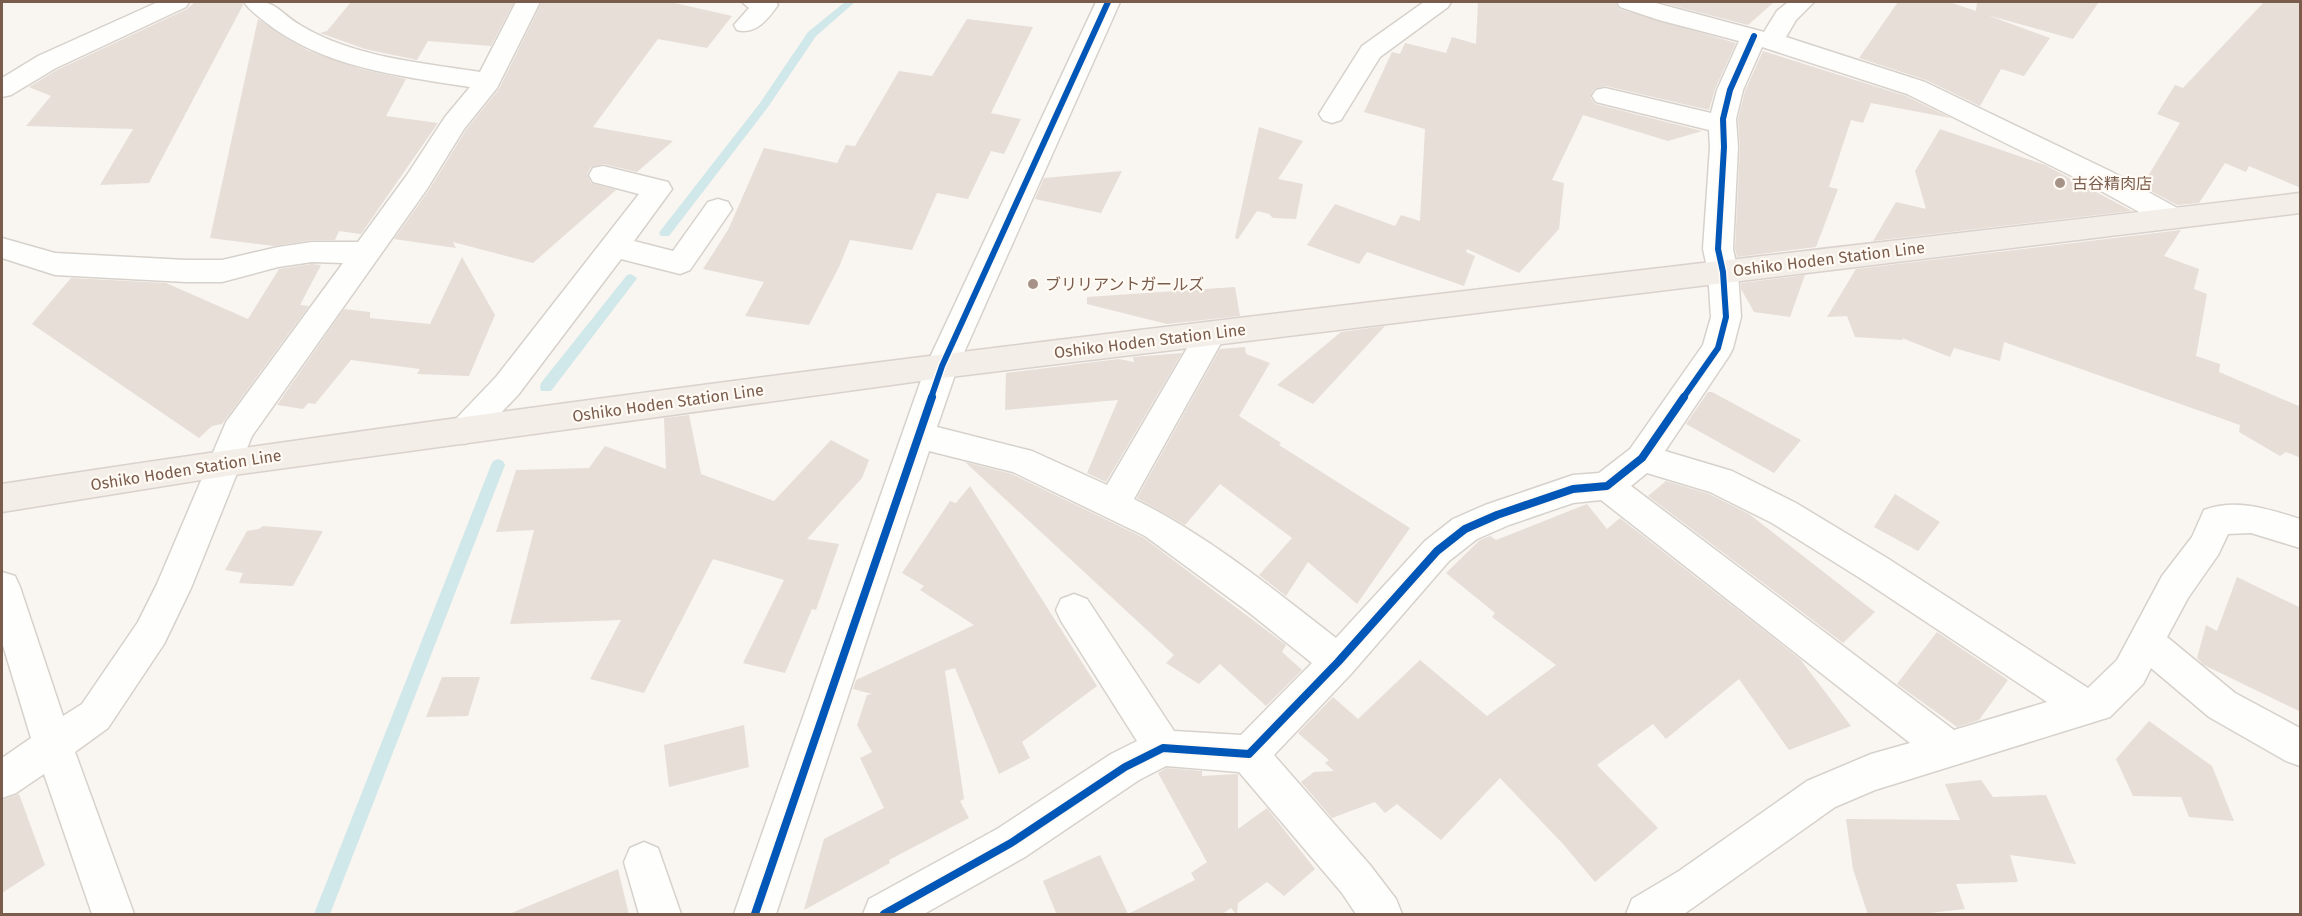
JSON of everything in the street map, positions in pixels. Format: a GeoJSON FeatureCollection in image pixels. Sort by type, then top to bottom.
{"type":"FeatureCollection","features":[{"type":"Feature","properties":{"kind":"main road","name":"Oshiko Hoden Station Line"},"geometry":{"type":"LineString","coordinates":[[2,498],[225,463],[942,366],[2301,203]]}},
{"type":"Feature","properties":{"kind":"street"},"geometry":{"type":"LineString","coordinates":[[2,89],[47,62],[177,2]]}},
{"type":"Feature","properties":{"kind":"street"},"geometry":{"type":"LineString","coordinates":[[256,2],[292,32],[339,52],[396,67],[488,82]]}},
{"type":"Feature","properties":{"kind":"street"},"geometry":{"type":"LineString","coordinates":[[2,780],[95,716],[151,633],[173,588],[237,430],[417,182],[454,123],[488,82],[528,2]]}},
{"type":"Feature","properties":{"kind":"street"},"geometry":{"type":"LineString","coordinates":[[746,25],[766,4],[754,2]]}},
{"type":"Feature","properties":{"kind":"street"},"geometry":{"type":"LineString","coordinates":[[755,915],[942,366],[1108,2]]}},
{"type":"Feature","properties":{"kind":"street"},"geometry":{"type":"LineString","coordinates":[[1332,114],[1371,52],[1439,2]]}},
{"type":"Feature","properties":{"kind":"street"},"geometry":{"type":"LineString","coordinates":[[1629,2],[1668,15],[1762,38],[1916,88],[2102,179],[2171,217]]}},
{"type":"Feature","properties":{"kind":"street"},"geometry":{"type":"LineString","coordinates":[[1249,754],[1338,662],[1437,551],[1465,529],[1497,515],[1573,489],[1608,486],[1642,458],[1718,348],[1726,317],[1723,272],[1718,249],[1724,147],[1722,114],[1762,38],[1802,2]]}},
{"type":"Feature","properties":{"kind":"street"},"geometry":{"type":"LineString","coordinates":[[1605,96],[1721,124]]}},
{"type":"Feature","properties":{"kind":"street"},"geometry":{"type":"LineString","coordinates":[[464,431],[507,386],[658,189],[603,175]]}},
{"type":"Feature","properties":{"kind":"street"},"geometry":{"type":"LineString","coordinates":[[615,247],[680,263],[718,209]]}},
{"type":"Feature","properties":{"kind":"street"},"geometry":{"type":"LineString","coordinates":[[2,248],[55,264],[186,271],[222,271],[278,257],[312,252],[366,253]]}},
{"type":"Feature","properties":{"kind":"street"},"geometry":{"type":"LineString","coordinates":[[1114,504],[1211,334]]}},
{"type":"Feature","properties":{"kind":"street"},"geometry":{"type":"LineString","coordinates":[[918,435],[1020,460],[1157,526],[1260,600],[1338,662]]}},
{"type":"Feature","properties":{"kind":"street"},"geometry":{"type":"LineString","coordinates":[[1642,458],[1720,481],[1784,513],[2087,708]]}},
{"type":"Feature","properties":{"kind":"street"},"geometry":{"type":"LineString","coordinates":[[1608,486],[1948,749]]}},
{"type":"Feature","properties":{"kind":"street"},"geometry":{"type":"LineString","coordinates":[[1647,915],[1821,794],[1871,773],[2097,705],[2130,672],[2175,587],[2206,545],[2216,520],[2251,519],[2301,533]]}},
{"type":"Feature","properties":{"kind":"street"},"geometry":{"type":"LineString","coordinates":[[2,587],[53,746],[113,915]]}},
{"type":"Feature","properties":{"kind":"street"},"geometry":{"type":"LineString","coordinates":[[1074,610],[1163,748]]}},
{"type":"Feature","properties":{"kind":"street"},"geometry":{"type":"LineString","coordinates":[[2146,641],[2222,705],[2301,748]]}},
{"type":"Feature","properties":{"kind":"street"},"geometry":{"type":"LineString","coordinates":[[884,915],[1011,843],[1125,767],[1163,748],[1249,754],[1348,870],[1381,915]]}},
{"type":"Feature","properties":{"kind":"street"},"geometry":{"type":"LineString","coordinates":[[644,862],[660,915]]}},
{"type":"Feature","properties":{"kind":"building"},"geometry":{"type":"Polygon","coordinates":[[[195,2],[242,2],[243,5],[149,183],[100,185],[133,129],[26,126],[51,96],[29,87],[57,70],[187,9],[195,2]]]}},
{"type":"Feature","properties":{"kind":"building"},"geometry":{"type":"Polygon","coordinates":[[[351,2],[514,2],[491,46],[428,41],[417,60],[365,49],[320,33],[327,31],[351,2]]]}},
{"type":"Feature","properties":{"kind":"building"},"geometry":{"type":"Polygon","coordinates":[[[542,2],[670,2],[732,16],[707,48],[658,39],[593,127],[673,141],[637,172],[604,164],[591,167],[587,174],[591,183],[616,190],[533,263],[453,242],[456,248],[394,239],[429,190],[466,130],[499,89],[542,2]]]}},
{"type":"Feature","properties":{"kind":"building"},"geometry":{"type":"Polygon","coordinates":[[[1478,2],[1615,2],[1619,9],[1736,43],[1715,89],[1709,110],[1606,86],[1594,89],[1590,97],[1595,104],[1702,131],[1668,141],[1583,115],[1552,180],[1564,183],[1559,229],[1519,273],[1467,249],[1466,252],[1475,256],[1464,286],[1367,252],[1359,264],[1307,245],[1335,204],[1395,226],[1401,215],[1420,221],[1425,129],[1364,112],[1392,52],[1400,54],[1405,43],[1446,53],[1452,37],[1476,44],[1478,2]]]}},
{"type":"Feature","properties":{"kind":"building"},"geometry":{"type":"Polygon","coordinates":[[[1659,2],[1774,2],[1748,25],[1659,2]]]}},
{"type":"Feature","properties":{"kind":"building"},"geometry":{"type":"Polygon","coordinates":[[[1898,2],[1949,2],[1976,11],[1977,2],[2099,2],[2073,39],[1987,15],[2050,38],[2024,76],[2001,69],[1980,106],[1926,80],[1859,58],[1898,2]]]}},
{"type":"Feature","properties":{"kind":"building"},"geometry":{"type":"Polygon","coordinates":[[[2264,2],[2301,2],[2301,188],[2249,166],[2246,172],[2225,163],[2199,203],[2177,205],[2142,186],[2180,123],[2157,114],[2175,85],[2183,88],[2264,2]]]}},
{"type":"Feature","properties":{"kind":"building"},"geometry":{"type":"Polygon","coordinates":[[[258,19],[309,51],[361,69],[406,79],[386,116],[438,123],[361,234],[339,231],[335,240],[312,240],[274,246],[210,238],[258,19]]]}},
{"type":"Feature","properties":{"kind":"building"},"geometry":{"type":"Polygon","coordinates":[[[967,19],[1033,27],[991,113],[1021,119],[1004,154],[991,151],[968,199],[937,193],[912,250],[850,240],[839,267],[809,325],[745,316],[764,282],[703,269],[728,230],[764,148],[837,163],[846,145],[855,146],[899,71],[932,76],[967,19]]]}},
{"type":"Feature","properties":{"kind":"building"},"geometry":{"type":"Polygon","coordinates":[[[1763,51],[1906,96],[1951,118],[1871,103],[1863,123],[1851,120],[1829,187],[1838,189],[1816,247],[1737,257],[1735,249],[1740,147],[1738,119],[1745,91],[1763,51]]]}},
{"type":"Feature","properties":{"kind":"building"},"geometry":{"type":"Polygon","coordinates":[[[1259,127],[1303,141],[1278,179],[1303,184],[1296,219],[1273,218],[1269,214],[1257,211],[1238,239],[1235,238],[1259,127]]]}},
{"type":"Feature","properties":{"kind":"building"},"geometry":{"type":"Polygon","coordinates":[[[1940,129],[2045,165],[2132,211],[1873,241],[1896,202],[1926,209],[1915,171],[1940,129]]]}},
{"type":"Feature","properties":{"kind":"building"},"geometry":{"type":"Polygon","coordinates":[[[1122,171],[1101,213],[1035,199],[1044,178],[1122,171]]]}},
{"type":"Feature","properties":{"kind":"building"},"geometry":{"type":"Polygon","coordinates":[[[2181,230],[2164,256],[2199,269],[2194,289],[2207,294],[2196,356],[2220,364],[2219,372],[2301,407],[2301,458],[2286,452],[2280,456],[2239,432],[2240,425],[2004,342],[2000,361],[1954,348],[1950,357],[1902,338],[1903,340],[1855,337],[1847,316],[1827,317],[1856,269],[2181,230]]]}},
{"type":"Feature","properties":{"kind":"building"},"geometry":{"type":"Polygon","coordinates":[[[462,257],[495,315],[469,376],[417,374],[420,369],[351,360],[315,404],[308,403],[303,409],[277,405],[344,309],[370,312],[370,318],[430,324],[462,257]]]}},
{"type":"Feature","properties":{"kind":"building"},"geometry":{"type":"Polygon","coordinates":[[[312,264],[321,265],[300,305],[309,306],[222,424],[212,426],[199,438],[32,324],[71,278],[166,283],[248,319],[279,269],[312,264]]]}},
{"type":"Feature","properties":{"kind":"building"},"geometry":{"type":"Polygon","coordinates":[[[1805,275],[1790,317],[1754,312],[1741,289],[1741,283],[1805,275]]]}},
{"type":"Feature","properties":{"kind":"building"},"geometry":{"type":"Polygon","coordinates":[[[1235,287],[1240,316],[1167,324],[1087,304],[1087,297],[1235,287]]]}},
{"type":"Feature","properties":{"kind":"building"},"geometry":{"type":"Polygon","coordinates":[[[1385,326],[1313,404],[1277,385],[1341,332],[1385,326]]]}},
{"type":"Feature","properties":{"kind":"building"},"geometry":{"type":"Polygon","coordinates":[[[1245,347],[1246,354],[1270,363],[1239,416],[1281,443],[1279,445],[1410,528],[1357,604],[1308,562],[1286,596],[1259,575],[1292,538],[1220,484],[1185,525],[1137,498],[1220,349],[1245,347]]]}},
{"type":"Feature","properties":{"kind":"building"},"geometry":{"type":"Polygon","coordinates":[[[1182,353],[1106,482],[1087,473],[1118,400],[1005,410],[1006,373],[1119,359],[1134,362],[1133,357],[1182,353]]]}},
{"type":"Feature","properties":{"kind":"building"},"geometry":{"type":"Polygon","coordinates":[[[1708,392],[1712,392],[1801,440],[1774,473],[1686,424],[1708,392]]]}},
{"type":"Feature","properties":{"kind":"building"},"geometry":{"type":"Polygon","coordinates":[[[689,415],[701,474],[774,501],[831,440],[869,460],[862,478],[807,539],[839,544],[816,610],[812,609],[785,673],[743,663],[784,580],[713,559],[644,693],[590,679],[621,620],[510,624],[534,530],[496,532],[516,470],[589,468],[605,446],[666,469],[664,418],[689,415]]]}},
{"type":"Feature","properties":{"kind":"building"},"geometry":{"type":"Polygon","coordinates":[[[965,462],[1012,474],[1144,538],[1286,645],[1282,652],[1302,670],[1266,706],[1220,664],[1199,684],[1166,663],[1174,655],[965,462]]]}},
{"type":"Feature","properties":{"kind":"building"},"geometry":{"type":"Polygon","coordinates":[[[1666,481],[1709,494],[1749,514],[1875,612],[1843,643],[1648,496],[1666,481]]]}},
{"type":"Feature","properties":{"kind":"building"},"geometry":{"type":"Polygon","coordinates":[[[970,486],[1097,686],[1022,742],[1030,758],[999,774],[955,668],[945,671],[964,799],[960,801],[969,818],[889,860],[890,863],[804,910],[824,839],[884,808],[860,758],[872,752],[857,725],[867,695],[872,694],[853,689],[856,680],[974,625],[920,590],[924,586],[902,573],[950,501],[956,503],[970,486]]]}},
{"type":"Feature","properties":{"kind":"building"},"geometry":{"type":"Polygon","coordinates":[[[1895,494],[1940,522],[1918,551],[1874,527],[1895,494]]]}},
{"type":"Feature","properties":{"kind":"building"},"geometry":{"type":"Polygon","coordinates":[[[1587,504],[1607,529],[1620,518],[1800,659],[1851,726],[1789,750],[1739,679],[1666,739],[1653,724],[1597,765],[1658,828],[1595,882],[1563,844],[1500,778],[1441,840],[1397,804],[1385,813],[1375,802],[1332,818],[1301,782],[1314,772],[1334,771],[1325,763],[1329,760],[1298,733],[1333,697],[1358,719],[1420,660],[1487,716],[1556,665],[1492,617],[1495,613],[1446,573],[1480,540],[1490,536],[1496,540],[1587,504]]]}},
{"type":"Feature","properties":{"kind":"building"},"geometry":{"type":"Polygon","coordinates":[[[263,526],[323,531],[293,586],[239,583],[243,573],[225,570],[247,531],[263,526]]]}},
{"type":"Feature","properties":{"kind":"building"},"geometry":{"type":"Polygon","coordinates":[[[2237,577],[2301,608],[2301,712],[2204,665],[2197,658],[2206,625],[2217,631],[2237,577]]]}},
{"type":"Feature","properties":{"kind":"building"},"geometry":{"type":"Polygon","coordinates":[[[1937,632],[2008,680],[1979,720],[1957,727],[1897,684],[1937,632]]]}},
{"type":"Feature","properties":{"kind":"building"},"geometry":{"type":"Polygon","coordinates":[[[442,677],[480,677],[468,716],[426,717],[442,677]]]}},
{"type":"Feature","properties":{"kind":"building"},"geometry":{"type":"Polygon","coordinates":[[[2149,721],[2212,766],[2234,821],[2189,817],[2181,797],[2133,796],[2116,759],[2149,721]]]}},
{"type":"Feature","properties":{"kind":"building"},"geometry":{"type":"Polygon","coordinates":[[[744,725],[749,767],[669,787],[664,745],[744,725]]]}},
{"type":"Feature","properties":{"kind":"building"},"geometry":{"type":"Polygon","coordinates":[[[1166,768],[1202,771],[1202,776],[1238,774],[1238,829],[1267,808],[1315,869],[1284,896],[1267,882],[1238,903],[1237,915],[1231,908],[1221,915],[1057,915],[1043,881],[1100,855],[1128,914],[1195,880],[1191,873],[1207,862],[1158,773],[1166,768]]]}},
{"type":"Feature","properties":{"kind":"building"},"geometry":{"type":"Polygon","coordinates":[[[1981,780],[1993,797],[2046,795],[2076,864],[2010,855],[2018,882],[1956,884],[1965,909],[1912,915],[1868,915],[1853,869],[1846,819],[1960,820],[1945,784],[1981,780]]]}},
{"type":"Feature","properties":{"kind":"building"},"geometry":{"type":"Polygon","coordinates":[[[19,794],[45,865],[2,893],[2,800],[19,794]]]}},
{"type":"Feature","properties":{"kind":"building"},"geometry":{"type":"Polygon","coordinates":[[[618,869],[629,915],[509,915],[509,914],[618,869]]]}},
{"type":"Feature","properties":{"kind":"waterway"},"geometry":{"type":"LineString","coordinates":[[665,233],[764,105],[812,34],[850,2]]}},
{"type":"Feature","properties":{"kind":"waterway"},"geometry":{"type":"LineString","coordinates":[[546,387],[631,278]]}},
{"type":"Feature","properties":{"kind":"waterway"},"geometry":{"type":"LineString","coordinates":[[322,914],[498,465]]}},
{"type":"Feature","properties":{"kind":"cycle path"},"geometry":{"type":"LineString","coordinates":[[755,914],[942,366],[1108,2]]}},
{"type":"Feature","properties":{"kind":"cycle path"},"geometry":{"type":"LineString","coordinates":[[884,914],[1011,843],[1125,767],[1163,748],[1249,754],[1338,662],[1437,551],[1465,529],[1497,515],[1573,489],[1607,486],[1642,458],[1718,348],[1726,317],[1723,272],[1718,249],[1724,147],[1723,119],[1730,90],[1754,36]]}},
{"type":"Feature","properties":{"kind":"place","name":"古谷精肉店"},"geometry":{"type":"Point","coordinates":[2060,183]}},
{"type":"Feature","properties":{"kind":"place","name":"ブリリアントガールズ"},"geometry":{"type":"Point","coordinates":[1033,284]}}]}
